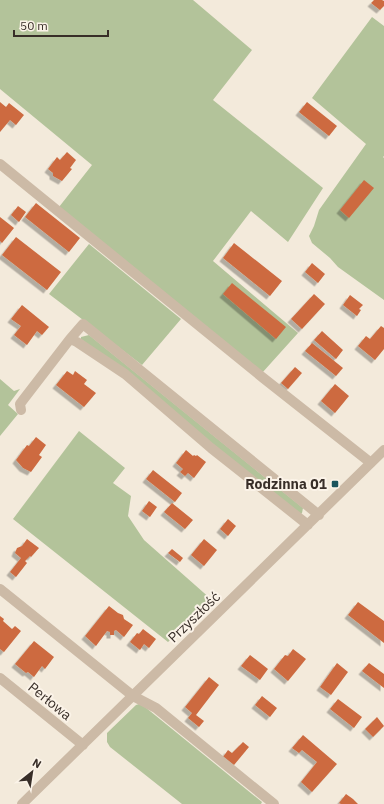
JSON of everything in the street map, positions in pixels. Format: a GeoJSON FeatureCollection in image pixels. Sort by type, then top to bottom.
{"type":"FeatureCollection","features":[{"type":"Feature","properties":{"kind":"street"},"geometry":{"type":"LineString","coordinates":[[0,164],[267,382],[371,463]]}},
{"type":"Feature","properties":{"kind":"street"},"geometry":{"type":"LineString","coordinates":[[21,410],[20,404],[83,324],[319,515]]}},
{"type":"Feature","properties":{"kind":"street"},"geometry":{"type":"LineString","coordinates":[[70,339],[85,347],[125,374],[211,448],[308,525]]}},
{"type":"Feature","properties":{"kind":"street","name":"Przyszłość"},"geometry":{"type":"LineString","coordinates":[[22,804],[384,450]]}},
{"type":"Feature","properties":{"kind":"street"},"geometry":{"type":"LineString","coordinates":[[0,589],[133,696],[156,708],[274,804]]}},
{"type":"Feature","properties":{"kind":"street","name":"Perłowa"},"geometry":{"type":"LineString","coordinates":[[0,678],[83,745]]}},
{"type":"Feature","properties":{"kind":"green space"},"geometry":{"type":"Polygon","coordinates":[[[0,0],[193,0],[252,50],[213,100],[323,188],[288,242],[251,211],[213,261],[298,333],[262,373],[59,207],[92,165],[0,89],[0,0]]]}},
{"type":"Feature","properties":{"kind":"green space"},"geometry":{"type":"Polygon","coordinates":[[[372,17],[384,26],[384,300],[338,267],[312,243],[309,236],[319,210],[366,144],[312,98],[372,17]]]}},
{"type":"Feature","properties":{"kind":"green space"},"geometry":{"type":"Polygon","coordinates":[[[89,244],[181,319],[142,365],[49,294],[89,244]]]}},
{"type":"Feature","properties":{"kind":"green space"},"geometry":{"type":"Polygon","coordinates":[[[89,335],[303,508],[302,513],[300,515],[81,339],[81,337],[89,335]]]}},
{"type":"Feature","properties":{"kind":"green space"},"geometry":{"type":"Polygon","coordinates":[[[0,379],[14,391],[20,389],[8,405],[18,414],[0,436],[0,379]]]}},
{"type":"Feature","properties":{"kind":"green space"},"geometry":{"type":"Polygon","coordinates":[[[79,431],[125,468],[113,483],[131,496],[128,516],[144,540],[212,600],[168,642],[13,519],[79,431]]]}},
{"type":"Feature","properties":{"kind":"green space"},"geometry":{"type":"Polygon","coordinates":[[[139,704],[145,707],[262,802],[261,804],[182,804],[110,747],[107,742],[107,733],[136,705],[139,704]]]}},
{"type":"Feature","properties":{"kind":"building"},"geometry":{"type":"Polygon","coordinates":[[[374,0],[384,1],[384,6],[380,10],[371,3],[374,0]]]}},
{"type":"Feature","properties":{"kind":"building"},"geometry":{"type":"Polygon","coordinates":[[[0,102],[6,107],[9,103],[24,115],[16,125],[10,120],[0,132],[0,102]]]}},
{"type":"Feature","properties":{"kind":"building"},"geometry":{"type":"Polygon","coordinates":[[[307,102],[337,126],[329,136],[299,112],[307,102]]]}},
{"type":"Feature","properties":{"kind":"building"},"geometry":{"type":"Polygon","coordinates":[[[67,152],[76,160],[70,168],[72,169],[62,181],[53,176],[53,173],[48,169],[57,157],[60,160],[67,152]]]}},
{"type":"Feature","properties":{"kind":"building"},"geometry":{"type":"Polygon","coordinates":[[[364,180],[374,188],[349,218],[340,210],[364,180]]]}},
{"type":"Feature","properties":{"kind":"building"},"geometry":{"type":"Polygon","coordinates":[[[36,203],[80,238],[69,252],[25,217],[36,203]]]}},
{"type":"Feature","properties":{"kind":"building"},"geometry":{"type":"Polygon","coordinates":[[[18,206],[26,212],[19,222],[11,215],[18,206]]]}},
{"type":"Feature","properties":{"kind":"building"},"geometry":{"type":"Polygon","coordinates":[[[0,217],[14,228],[2,243],[0,241],[0,217]]]}},
{"type":"Feature","properties":{"kind":"building"},"geometry":{"type":"Polygon","coordinates":[[[16,237],[61,272],[47,290],[2,255],[16,237]]]}},
{"type":"Feature","properties":{"kind":"building"},"geometry":{"type":"Polygon","coordinates":[[[234,243],[282,281],[270,296],[223,258],[234,243]]]}},
{"type":"Feature","properties":{"kind":"building"},"geometry":{"type":"Polygon","coordinates":[[[312,263],[325,274],[318,283],[305,272],[312,263]]]}},
{"type":"Feature","properties":{"kind":"building"},"geometry":{"type":"Polygon","coordinates":[[[232,283],[286,327],[276,339],[223,294],[232,283]]]}},
{"type":"Feature","properties":{"kind":"building"},"geometry":{"type":"Polygon","coordinates":[[[314,294],[325,304],[302,329],[291,319],[314,294]]]}},
{"type":"Feature","properties":{"kind":"building"},"geometry":{"type":"Polygon","coordinates":[[[350,295],[363,305],[359,309],[361,310],[357,316],[343,305],[350,295]]]}},
{"type":"Feature","properties":{"kind":"building"},"geometry":{"type":"Polygon","coordinates":[[[22,305],[49,327],[42,335],[37,331],[27,345],[14,335],[21,326],[11,319],[22,305]]]}},
{"type":"Feature","properties":{"kind":"building"},"geometry":{"type":"Polygon","coordinates":[[[381,326],[384,328],[384,349],[375,360],[358,346],[366,336],[370,339],[381,326]]]}},
{"type":"Feature","properties":{"kind":"building"},"geometry":{"type":"Polygon","coordinates":[[[322,331],[343,350],[336,359],[314,340],[322,331]]]}},
{"type":"Feature","properties":{"kind":"building"},"geometry":{"type":"Polygon","coordinates":[[[312,343],[343,368],[336,376],[305,351],[312,343]]]}},
{"type":"Feature","properties":{"kind":"building"},"geometry":{"type":"Polygon","coordinates":[[[295,367],[302,373],[288,389],[281,383],[295,367]]]}},
{"type":"Feature","properties":{"kind":"building"},"geometry":{"type":"Polygon","coordinates":[[[67,371],[73,375],[75,371],[87,380],[84,384],[96,393],[84,407],[56,385],[67,371]]]}},
{"type":"Feature","properties":{"kind":"building"},"geometry":{"type":"Polygon","coordinates":[[[335,384],[349,396],[335,413],[321,401],[335,384]]]}},
{"type":"Feature","properties":{"kind":"building"},"geometry":{"type":"Polygon","coordinates":[[[36,437],[46,445],[39,455],[42,457],[31,472],[23,468],[16,460],[27,445],[29,446],[36,437]]]}},
{"type":"Feature","properties":{"kind":"building"},"geometry":{"type":"Polygon","coordinates":[[[186,450],[193,456],[197,455],[206,462],[194,478],[188,473],[185,476],[180,472],[183,469],[176,463],[186,450]]]}},
{"type":"Feature","properties":{"kind":"building"},"geometry":{"type":"Polygon","coordinates":[[[153,470],[182,493],[175,502],[146,479],[153,470]]]}},
{"type":"Feature","properties":{"kind":"building"},"geometry":{"type":"Polygon","coordinates":[[[149,501],[157,507],[150,517],[142,511],[149,501]]]}},
{"type":"Feature","properties":{"kind":"building"},"geometry":{"type":"Polygon","coordinates":[[[172,503],[193,520],[185,529],[164,512],[172,503]]]}},
{"type":"Feature","properties":{"kind":"building"},"geometry":{"type":"Polygon","coordinates":[[[228,519],[236,526],[228,536],[220,529],[228,519]]]}},
{"type":"Feature","properties":{"kind":"building"},"geometry":{"type":"Polygon","coordinates":[[[27,539],[39,548],[25,561],[27,563],[16,577],[10,572],[21,558],[15,553],[17,548],[22,546],[27,539]]]}},
{"type":"Feature","properties":{"kind":"building"},"geometry":{"type":"Polygon","coordinates":[[[204,539],[217,550],[204,566],[191,555],[204,539]]]}},
{"type":"Feature","properties":{"kind":"building"},"geometry":{"type":"Polygon","coordinates":[[[172,549],[183,558],[180,562],[168,553],[172,549]]]}},
{"type":"Feature","properties":{"kind":"building"},"geometry":{"type":"Polygon","coordinates":[[[358,602],[384,621],[384,643],[348,615],[358,602]]]}},
{"type":"Feature","properties":{"kind":"building"},"geometry":{"type":"Polygon","coordinates":[[[109,606],[123,615],[124,619],[133,625],[124,637],[116,630],[114,631],[114,635],[110,635],[110,632],[107,631],[96,646],[85,636],[109,606]]]}},
{"type":"Feature","properties":{"kind":"building"},"geometry":{"type":"Polygon","coordinates":[[[0,616],[12,629],[15,626],[21,631],[4,652],[0,649],[0,616]]]}},
{"type":"Feature","properties":{"kind":"building"},"geometry":{"type":"Polygon","coordinates":[[[143,629],[156,639],[149,648],[144,644],[140,650],[130,642],[137,633],[139,634],[143,629]]]}},
{"type":"Feature","properties":{"kind":"building"},"geometry":{"type":"Polygon","coordinates":[[[34,641],[54,657],[45,669],[42,666],[34,677],[28,672],[26,673],[15,664],[34,641]]]}},
{"type":"Feature","properties":{"kind":"building"},"geometry":{"type":"Polygon","coordinates":[[[293,649],[306,659],[288,681],[274,669],[285,655],[288,656],[293,649]]]}},
{"type":"Feature","properties":{"kind":"building"},"geometry":{"type":"Polygon","coordinates":[[[250,655],[268,669],[260,680],[241,666],[250,655]]]}},
{"type":"Feature","properties":{"kind":"building"},"geometry":{"type":"Polygon","coordinates":[[[337,663],[348,672],[331,695],[320,687],[337,663]]]}},
{"type":"Feature","properties":{"kind":"building"},"geometry":{"type":"Polygon","coordinates":[[[369,663],[384,674],[384,688],[362,671],[369,663]]]}},
{"type":"Feature","properties":{"kind":"building"},"geometry":{"type":"Polygon","coordinates":[[[209,677],[219,685],[196,715],[204,721],[199,727],[188,718],[192,713],[185,707],[209,677]]]}},
{"type":"Feature","properties":{"kind":"building"},"geometry":{"type":"Polygon","coordinates":[[[262,696],[277,708],[270,717],[255,705],[262,696]]]}},
{"type":"Feature","properties":{"kind":"building"},"geometry":{"type":"Polygon","coordinates":[[[338,699],[362,717],[354,728],[330,709],[338,699]]]}},
{"type":"Feature","properties":{"kind":"building"},"geometry":{"type":"Polygon","coordinates":[[[377,717],[384,726],[373,737],[365,729],[377,717]]]}},
{"type":"Feature","properties":{"kind":"building"},"geometry":{"type":"Polygon","coordinates":[[[303,735],[337,764],[312,792],[301,782],[317,762],[302,750],[299,753],[292,748],[303,735]]]}},
{"type":"Feature","properties":{"kind":"building"},"geometry":{"type":"Polygon","coordinates":[[[243,742],[249,747],[234,765],[223,757],[228,750],[232,753],[243,742]]]}},
{"type":"Feature","properties":{"kind":"building"},"geometry":{"type":"Polygon","coordinates":[[[346,794],[353,799],[358,804],[339,803],[346,794]]]}},
{"type":"Feature","properties":{"kind":"place","name":"Rodzinna 01"},"geometry":{"type":"Point","coordinates":[335,484]}}]}
